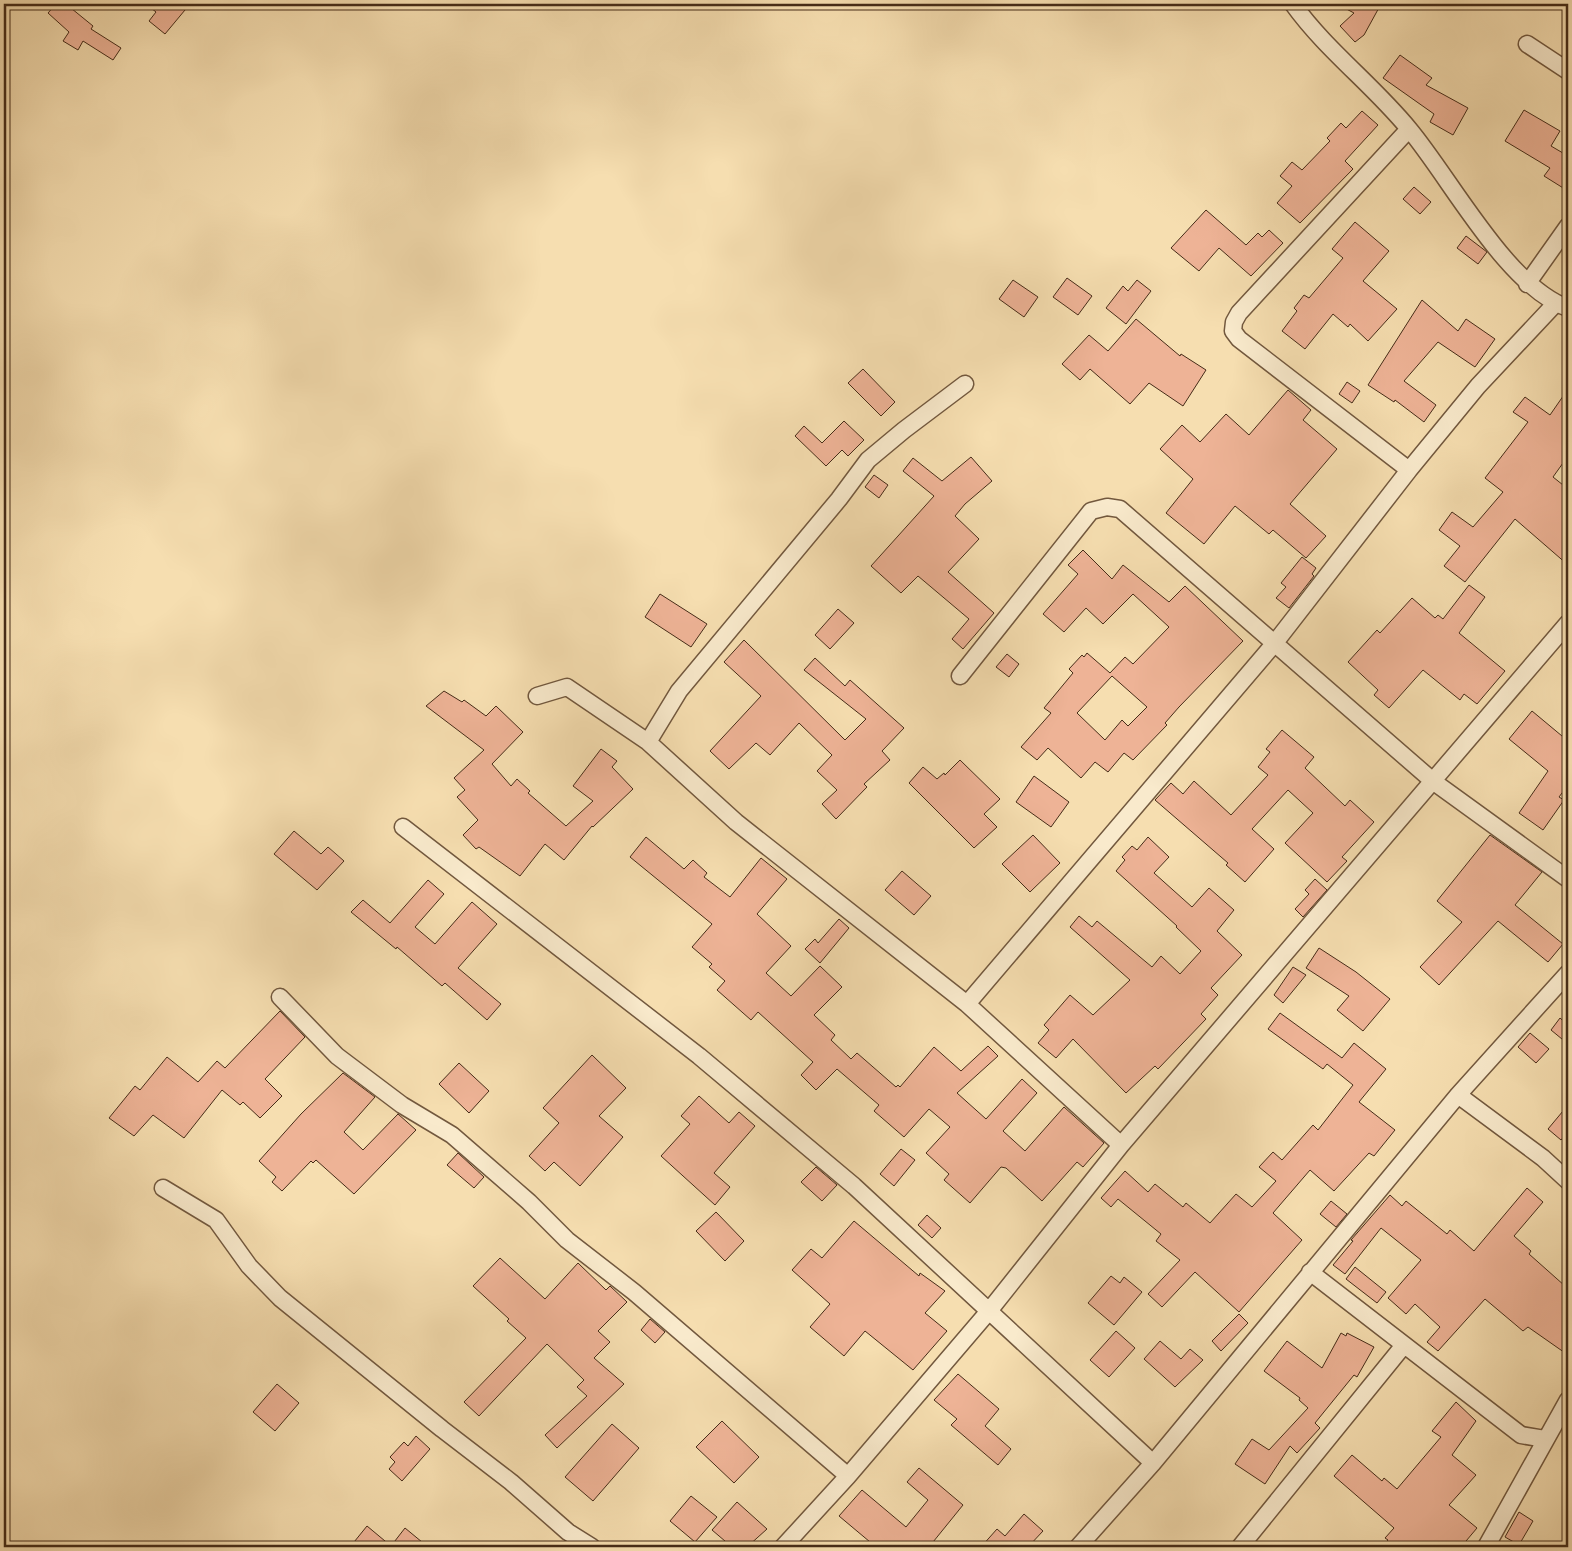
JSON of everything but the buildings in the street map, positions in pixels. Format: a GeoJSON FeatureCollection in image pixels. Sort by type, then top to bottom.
{"type":"FeatureCollection","features":[{"type":"Feature","properties":{"kind":"street"},"geometry":{"type":"LineString","coordinates":[[967,1004],[1274,644],[1408,470],[1478,386],[1562,306],[1528,284],[1485,232],[1409,129],[1308,25],[1293,4]]}},
{"type":"Feature","properties":{"kind":"street"},"geometry":{"type":"LineString","coordinates":[[1527,44],[1568,71]]}},
{"type":"Feature","properties":{"kind":"street"},"geometry":{"type":"LineString","coordinates":[[1408,470],[1238,339],[1233,331],[1234,322],[1239,313],[1409,129]]}},
{"type":"Feature","properties":{"kind":"street"},"geometry":{"type":"LineString","coordinates":[[1528,284],[1568,226]]}},
{"type":"Feature","properties":{"kind":"street"},"geometry":{"type":"LineString","coordinates":[[648,742],[679,691],[839,499],[868,460],[965,384]]}},
{"type":"Feature","properties":{"kind":"street"},"geometry":{"type":"LineString","coordinates":[[960,676],[1091,512],[1107,507],[1120,508],[1434,782],[1568,879]]}},
{"type":"Feature","properties":{"kind":"street"},"geometry":{"type":"LineString","coordinates":[[784,1547],[848,1476],[989,1311],[1121,1145],[1568,624]]}},
{"type":"Feature","properties":{"kind":"street"},"geometry":{"type":"LineString","coordinates":[[537,696],[567,687],[648,742],[736,822],[967,1004],[1121,1145]]}},
{"type":"Feature","properties":{"kind":"street"},"geometry":{"type":"LineString","coordinates":[[403,827],[699,1056],[854,1186],[1153,1463]]}},
{"type":"Feature","properties":{"kind":"street"},"geometry":{"type":"LineString","coordinates":[[1078,1547],[1153,1463],[1458,1095],[1568,973]]}},
{"type":"Feature","properties":{"kind":"street"},"geometry":{"type":"LineString","coordinates":[[280,997],[336,1056],[402,1105],[452,1134],[529,1202],[567,1240],[626,1286],[848,1476]]}},
{"type":"Feature","properties":{"kind":"street"},"geometry":{"type":"LineString","coordinates":[[1458,1095],[1543,1158],[1568,1180]]}},
{"type":"Feature","properties":{"kind":"street"},"geometry":{"type":"LineString","coordinates":[[162,1188],[216,1220],[249,1266],[280,1298],[442,1429],[511,1482],[568,1532],[592,1547]]}},
{"type":"Feature","properties":{"kind":"street"},"geometry":{"type":"LineString","coordinates":[[1310,1272],[1521,1435],[1545,1439]]}},
{"type":"Feature","properties":{"kind":"street"},"geometry":{"type":"LineString","coordinates":[[1240,1547],[1404,1345]]}},
{"type":"Feature","properties":{"kind":"street"},"geometry":{"type":"LineString","coordinates":[[1486,1547],[1568,1400]]}}]}
